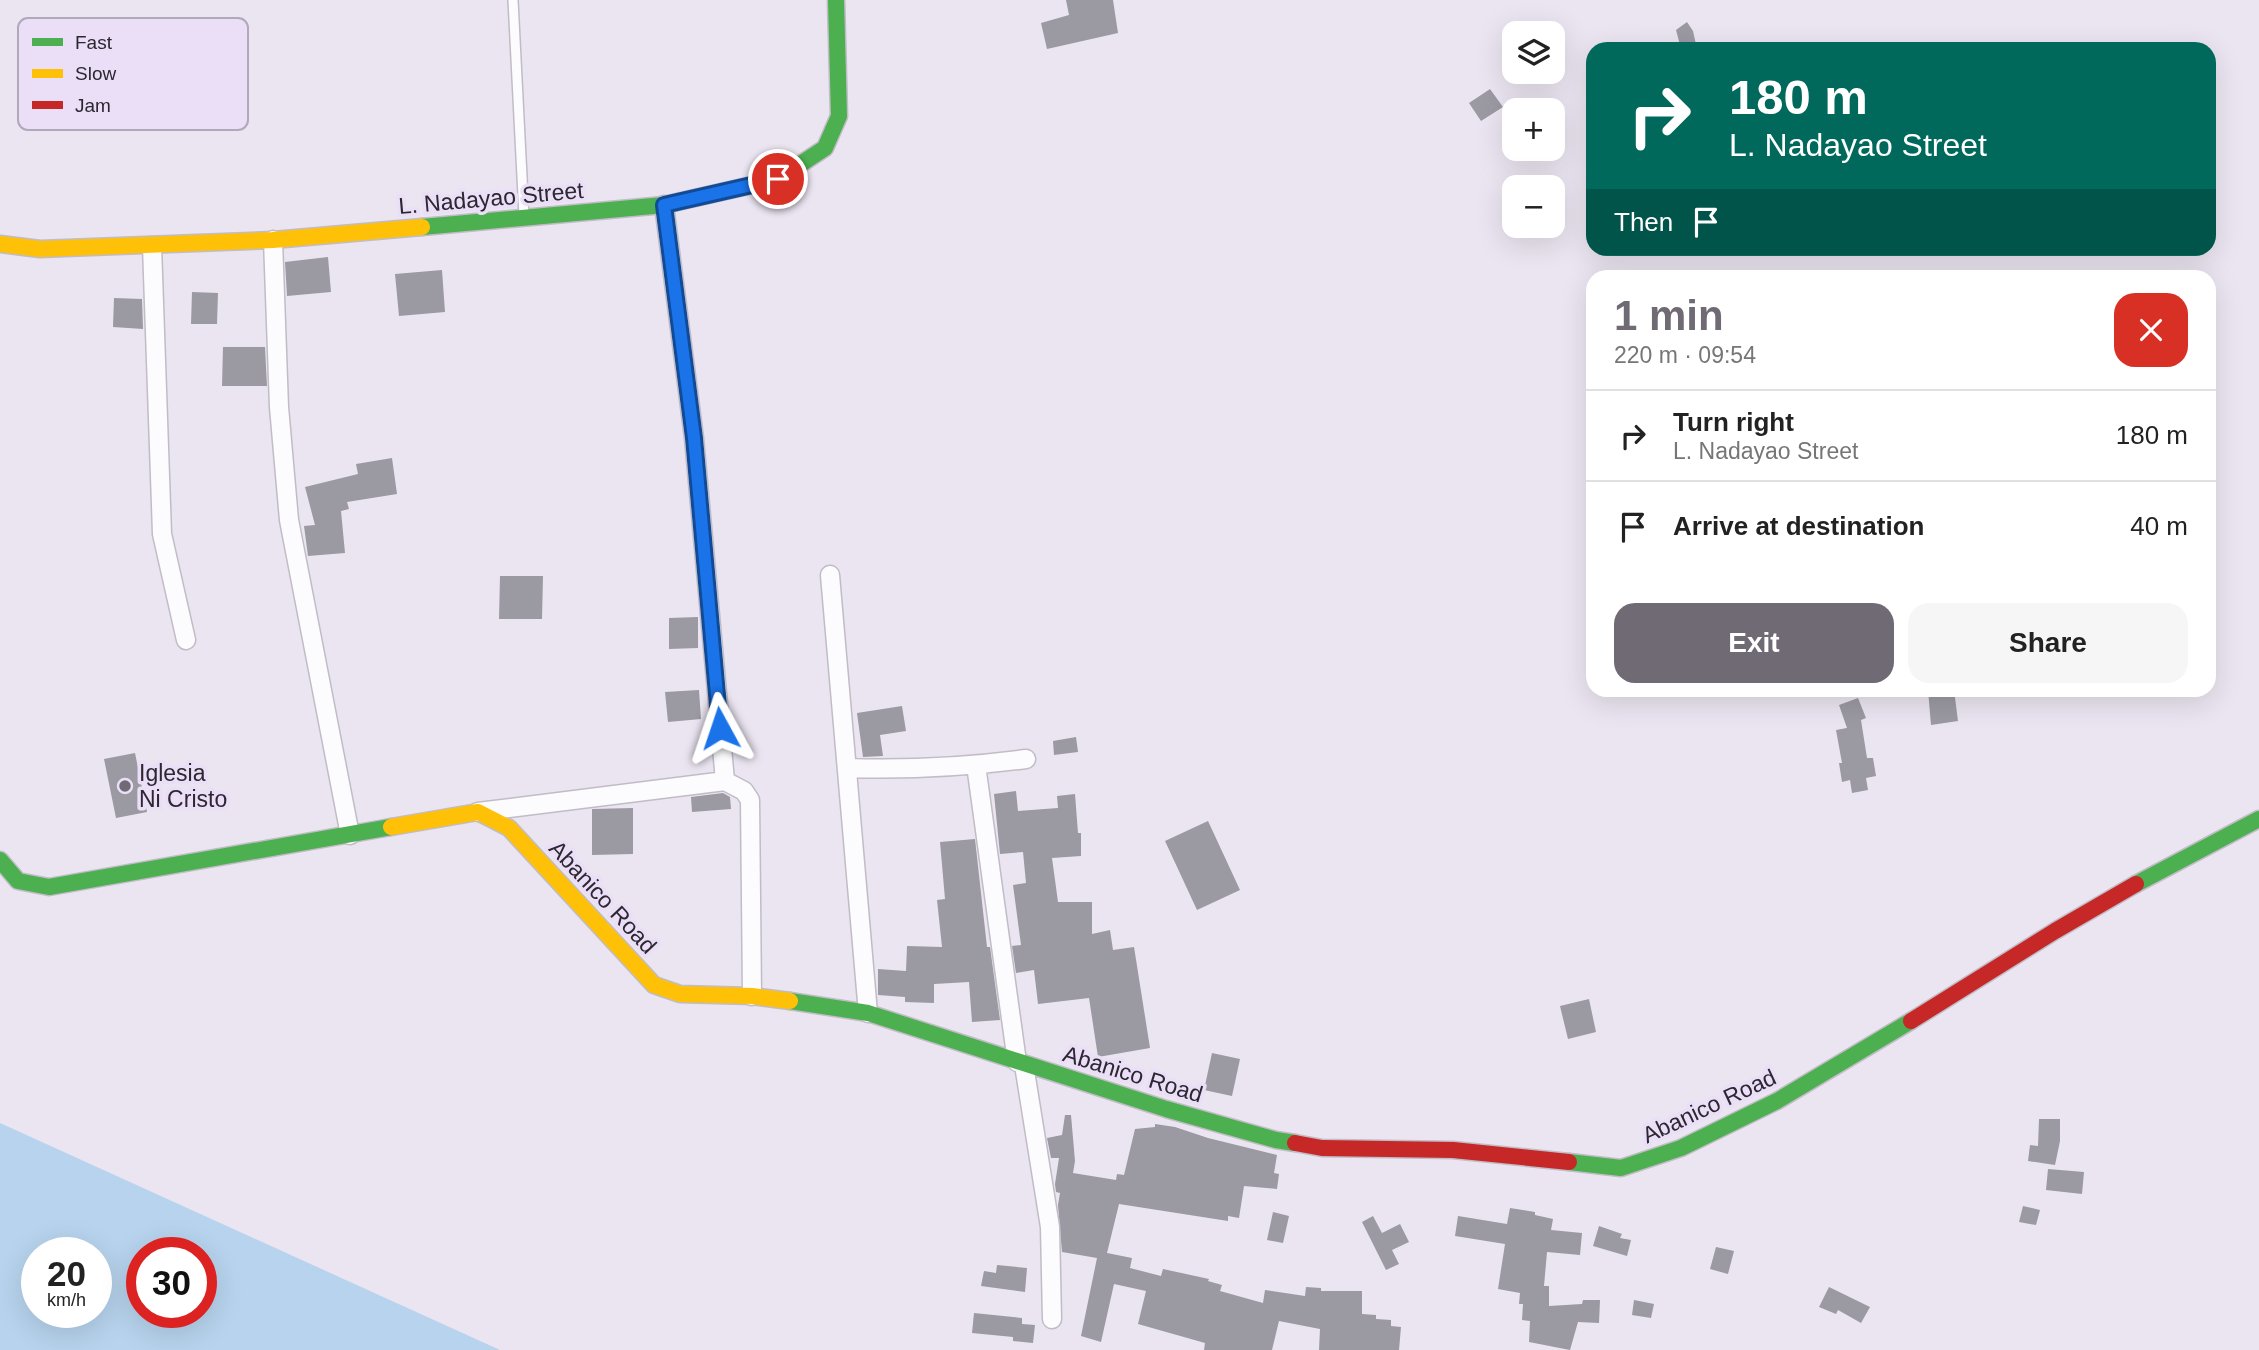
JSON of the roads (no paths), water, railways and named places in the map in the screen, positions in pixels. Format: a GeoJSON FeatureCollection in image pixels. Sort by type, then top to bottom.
{"type":"FeatureCollection","features":[{"type":"Feature","properties":{"kind":"street","name":"L. Nadayao Street"},"geometry":{"type":"LineString","coordinates":[[0,244],[40,249],[273,240],[664,205],[778,179],[825,148],[839,116],[836,0]]}},
{"type":"Feature","properties":{"kind":"street"},"geometry":{"type":"LineString","coordinates":[[664,205],[694,438],[725,781]]}},
{"type":"Feature","properties":{"kind":"street"},"geometry":{"type":"LineString","coordinates":[[273,240],[279,407],[289,520],[350,835]]}},
{"type":"Feature","properties":{"kind":"street"},"geometry":{"type":"LineString","coordinates":[[152,246],[162,534],[186,640]]}},
{"type":"Feature","properties":{"kind":"street"},"geometry":{"type":"LineString","coordinates":[[830,575],[869,1013]]}},
{"type":"Feature","properties":{"kind":"street"},"geometry":{"type":"LineString","coordinates":[[847,768],[905,770],[1026,759]]}},
{"type":"Feature","properties":{"kind":"street"},"geometry":{"type":"LineString","coordinates":[[976,765],[1021,1064],[1051,1227],[1052,1319]]}},
{"type":"Feature","properties":{"kind":"street"},"geometry":{"type":"LineString","coordinates":[[0,860],[18,881],[49,887],[478,812],[725,781],[744,791],[750,800],[752,996]]}},
{"type":"Feature","properties":{"kind":"street","name":"Abanico Road"},"geometry":{"type":"LineString","coordinates":[[478,812],[509,828],[654,985],[680,994],[752,996],[816,1003],[869,1013],[1021,1064],[1276,1140],[1322,1148],[1453,1150],[1621,1168],[1682,1148],[1745,1118],[1839,1066],[2030,946],[2163,867],[2259,819]]}},
{"type":"Feature","properties":{"kind":"lane"},"geometry":{"type":"LineString","coordinates":[[513,0],[524,218]]}},
{"type":"Feature","properties":{"kind":"water"},"geometry":{"type":"Polygon","coordinates":[[[0,1123],[500,1350],[0,1350],[0,1123]]]}},
{"type":"Feature","properties":{"kind":"place","name":"Iglesia Ni Cristo"},"geometry":{"type":"Point","coordinates":[125,786]}}]}
